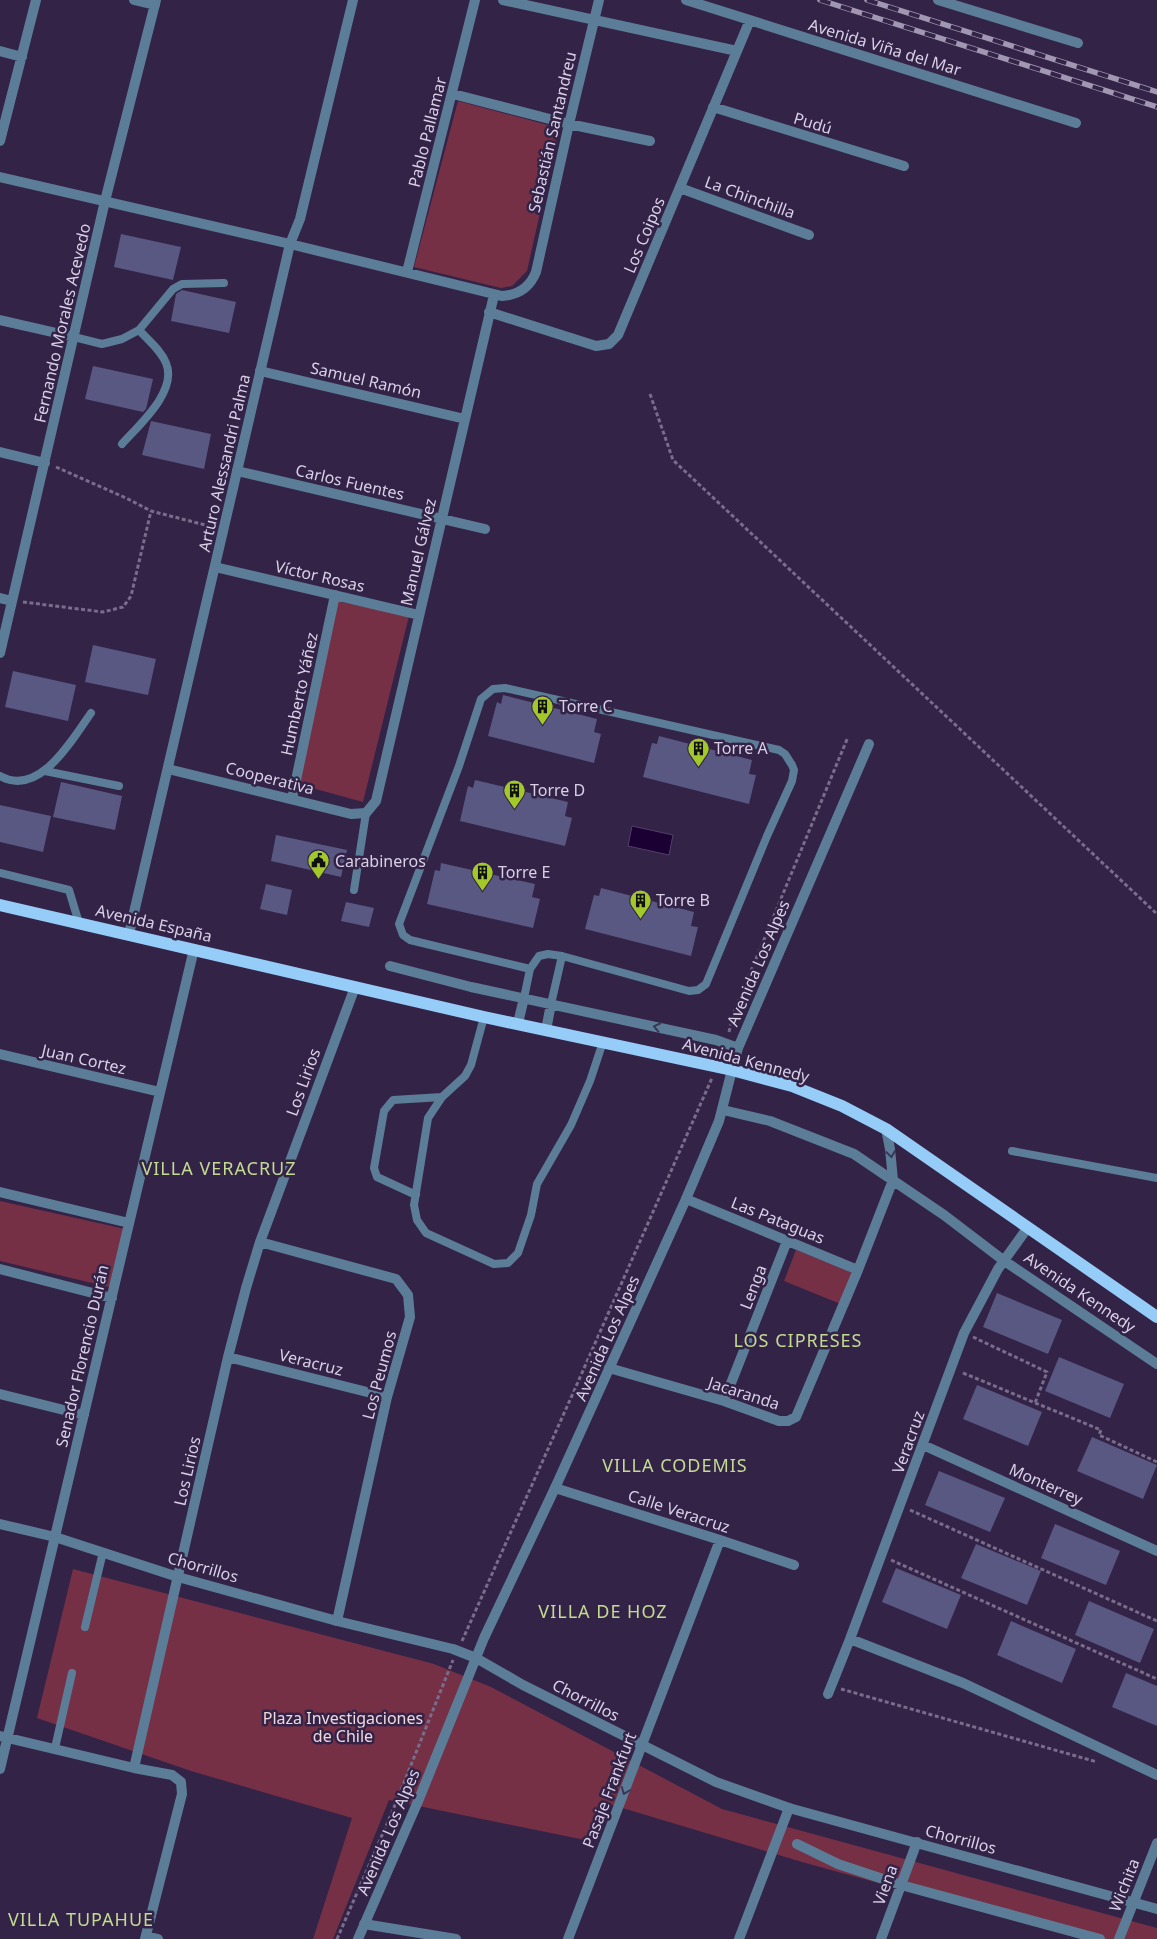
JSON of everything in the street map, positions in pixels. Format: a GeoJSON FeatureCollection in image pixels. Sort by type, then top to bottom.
{"type":"FeatureCollection","features":[{"type":"Feature","properties":{"kind":"main road","name":"Avenida España"},"geometry":{"type":"LineString","coordinates":[[0,904],[300,974]]}},
{"type":"Feature","properties":{"kind":"main road","name":"Avenida Kennedy"},"geometry":{"type":"LineString","coordinates":[[300,974],[484,1017],[732,1070],[792,1086],[842,1106],[886,1129],[1157,1318]]}},
{"type":"Feature","properties":{"kind":"street"},"geometry":{"type":"LineString","coordinates":[[0,141],[36,0]]}},
{"type":"Feature","properties":{"kind":"street"},"geometry":{"type":"LineString","coordinates":[[134,0],[156,2]]}},
{"type":"Feature","properties":{"kind":"street","name":"Arturo Alessandri Palma"},"geometry":{"type":"LineString","coordinates":[[129,934],[290,244],[300,219],[353,0]]}},
{"type":"Feature","properties":{"kind":"street","name":"Pablo Pallamar"},"geometry":{"type":"LineString","coordinates":[[407,272],[476,0]]}},
{"type":"Feature","properties":{"kind":"street"},"geometry":{"type":"LineString","coordinates":[[503,0],[737,51]]}},
{"type":"Feature","properties":{"kind":"street","name":"Sebastián Santandreu"},"geometry":{"type":"LineString","coordinates":[[494,295],[510,296],[517,294],[529,285],[536,272],[569,124],[600,0]]}},
{"type":"Feature","properties":{"kind":"street","name":"Avenida Viña del Mar"},"geometry":{"type":"LineString","coordinates":[[686,0],[1076,123]]}},
{"type":"Feature","properties":{"kind":"street"},"geometry":{"type":"LineString","coordinates":[[938,0],[1078,43]]}},
{"type":"Feature","properties":{"kind":"street","name":"Fernando Morales Acevedo"},"geometry":{"type":"LineString","coordinates":[[0,653],[105,202],[156,2]]}},
{"type":"Feature","properties":{"kind":"street","name":"Los Coipos"},"geometry":{"type":"LineString","coordinates":[[489,312],[596,346],[608,344],[618,336],[750,20]]}},
{"type":"Feature","properties":{"kind":"street"},"geometry":{"type":"LineString","coordinates":[[0,52],[22,56]]}},
{"type":"Feature","properties":{"kind":"street"},"geometry":{"type":"LineString","coordinates":[[452,94],[569,124],[650,141]]}},
{"type":"Feature","properties":{"kind":"street","name":"Pudú"},"geometry":{"type":"LineString","coordinates":[[713,108],[904,166]]}},
{"type":"Feature","properties":{"kind":"street"},"geometry":{"type":"LineString","coordinates":[[0,177],[290,244],[494,295]]}},
{"type":"Feature","properties":{"kind":"street","name":"La Chinchilla"},"geometry":{"type":"LineString","coordinates":[[680,188],[809,235]]}},
{"type":"Feature","properties":{"kind":"street","name":"Manuel Gálvez"},"geometry":{"type":"LineString","coordinates":[[366,813],[376,801],[494,295]]}},
{"type":"Feature","properties":{"kind":"street"},"geometry":{"type":"LineString","coordinates":[[0,320],[74,337]]}},
{"type":"Feature","properties":{"kind":"street","name":"Samuel Ramón"},"geometry":{"type":"LineString","coordinates":[[260,371],[464,419]]}},
{"type":"Feature","properties":{"kind":"street"},"geometry":{"type":"LineString","coordinates":[[0,452],[45,463]]}},
{"type":"Feature","properties":{"kind":"street","name":"Carlos Fuentes"},"geometry":{"type":"LineString","coordinates":[[237,470],[485,529]]}},
{"type":"Feature","properties":{"kind":"street","name":"Víctor Rosas"},"geometry":{"type":"LineString","coordinates":[[215,567],[419,615]]}},
{"type":"Feature","properties":{"kind":"street","name":"Humberto Yáñez"},"geometry":{"type":"LineString","coordinates":[[292,799],[335,595]]}},
{"type":"Feature","properties":{"kind":"street"},"geometry":{"type":"LineString","coordinates":[[0,598],[12,601]]}},
{"type":"Feature","properties":{"kind":"street","name":"Avenida Los Alpes"},"geometry":{"type":"LineString","coordinates":[[358,1939],[419,1799],[476,1658],[686,1199],[723,1110],[738,1048],[869,744]]}},
{"type":"Feature","properties":{"kind":"street","name":"Cooperativa"},"geometry":{"type":"LineString","coordinates":[[168,769],[351,814],[366,813]]}},
{"type":"Feature","properties":{"kind":"street","name":"Senador Florencio Durán"},"geometry":{"type":"LineString","coordinates":[[0,1769],[4,1736],[55,1537],[194,949]]}},
{"type":"Feature","properties":{"kind":"street","name":"Avenida Kennedy"},"geometry":{"type":"LineString","coordinates":[[390,966],[725,1043],[738,1048]]}},
{"type":"Feature","properties":{"kind":"street","name":"Los Lirios"},"geometry":{"type":"LineString","coordinates":[[134,1768],[228,1357],[260,1242],[355,987]]}},
{"type":"Feature","properties":{"kind":"street"},"geometry":{"type":"LineString","coordinates":[[518,1023],[524,998]]}},
{"type":"Feature","properties":{"kind":"street"},"geometry":{"type":"LineString","coordinates":[[546,1030],[551,1004]]}},
{"type":"Feature","properties":{"kind":"street","name":"Juan Cortez"},"geometry":{"type":"LineString","coordinates":[[0,1054],[160,1092]]}},
{"type":"Feature","properties":{"kind":"street","name":"Avenida Kennedy"},"geometry":{"type":"LineString","coordinates":[[723,1110],[770,1121],[854,1154],[944,1215],[1003,1260],[1157,1364]]}},
{"type":"Feature","properties":{"kind":"street"},"geometry":{"type":"LineString","coordinates":[[886,1129],[893,1180]]}},
{"type":"Feature","properties":{"kind":"street","name":"Jacaranda"},"geometry":{"type":"LineString","coordinates":[[609,1368],[724,1400],[779,1421],[788,1421],[796,1417],[858,1270],[893,1180]]}},
{"type":"Feature","properties":{"kind":"street"},"geometry":{"type":"LineString","coordinates":[[0,1192],[129,1223]]}},
{"type":"Feature","properties":{"kind":"street","name":"Las Pataguas"},"geometry":{"type":"LineString","coordinates":[[686,1199],[858,1270]]}},
{"type":"Feature","properties":{"kind":"street","name":"Veracruz"},"geometry":{"type":"LineString","coordinates":[[829,1690],[850,1639],[964,1333],[1003,1260],[1028,1227]]}},
{"type":"Feature","properties":{"kind":"street","name":"Lenga"},"geometry":{"type":"LineString","coordinates":[[724,1400],[787,1241]]}},
{"type":"Feature","properties":{"kind":"street","name":"Los Peumos"},"geometry":{"type":"LineString","coordinates":[[260,1242],[396,1279],[408,1295],[410,1317],[387,1397],[337,1621]]}},
{"type":"Feature","properties":{"kind":"street"},"geometry":{"type":"LineString","coordinates":[[0,1269],[112,1298]]}},
{"type":"Feature","properties":{"kind":"street","name":"Veracruz"},"geometry":{"type":"LineString","coordinates":[[228,1357],[387,1397]]}},
{"type":"Feature","properties":{"kind":"street"},"geometry":{"type":"LineString","coordinates":[[0,1394],[84,1414]]}},
{"type":"Feature","properties":{"kind":"street","name":"Monterrey"},"geometry":{"type":"LineString","coordinates":[[923,1445],[1157,1552]]}},
{"type":"Feature","properties":{"kind":"street","name":"Calle Veracruz"},"geometry":{"type":"LineString","coordinates":[[555,1488],[794,1565]]}},
{"type":"Feature","properties":{"kind":"street","name":"Chorrillos"},"geometry":{"type":"LineString","coordinates":[[0,1524],[55,1537],[178,1577],[337,1621],[457,1650],[716,1782],[789,1808],[1157,1908]]}},
{"type":"Feature","properties":{"kind":"street","name":"Pasaje Frankfurt"},"geometry":{"type":"LineString","coordinates":[[568,1939],[720,1540]]}},
{"type":"Feature","properties":{"kind":"street"},"geometry":{"type":"LineString","coordinates":[[850,1639],[963,1683],[1157,1775]]}},
{"type":"Feature","properties":{"kind":"street"},"geometry":{"type":"LineString","coordinates":[[4,1736],[134,1768],[172,1775],[180,1782],[182,1794],[146,1938],[158,1939]]}},
{"type":"Feature","properties":{"kind":"street"},"geometry":{"type":"LineString","coordinates":[[739,1939],[789,1808]]}},
{"type":"Feature","properties":{"kind":"street","name":"Viena"},"geometry":{"type":"LineString","coordinates":[[881,1939],[917,1842]]}},
{"type":"Feature","properties":{"kind":"street","name":"Wichita"},"geometry":{"type":"LineString","coordinates":[[1119,1939],[1157,1843]]}},
{"type":"Feature","properties":{"kind":"street"},"geometry":{"type":"LineString","coordinates":[[797,1844],[833,1862],[901,1885],[1100,1939]]}},
{"type":"Feature","properties":{"kind":"street"},"geometry":{"type":"LineString","coordinates":[[364,1924],[456,1939]]}},
{"type":"Feature","properties":{"kind":"lane"},"geometry":{"type":"LineString","coordinates":[[74,337],[102,344],[122,340],[139,330],[173,289],[182,284],[224,282]]}},
{"type":"Feature","properties":{"kind":"lane"},"geometry":{"type":"LineString","coordinates":[[122,444],[162,397],[168,377],[167,364],[160,353],[139,330]]}},
{"type":"Feature","properties":{"kind":"lane"},"geometry":{"type":"LineString","coordinates":[[524,998],[530,969],[539,956],[548,954],[562,956],[689,992],[702,988],[706,984],[767,836],[792,781],[794,770],[785,754],[780,750],[506,688],[499,687],[488,691],[479,704],[399,924],[403,935],[410,940],[530,969]]}},
{"type":"Feature","properties":{"kind":"lane"},"geometry":{"type":"LineString","coordinates":[[0,776],[7,780],[20,782],[35,778],[45,771],[76,734],[90,713]]}},
{"type":"Feature","properties":{"kind":"lane"},"geometry":{"type":"LineString","coordinates":[[45,771],[119,786]]}},
{"type":"Feature","properties":{"kind":"lane"},"geometry":{"type":"LineString","coordinates":[[354,890],[366,813]]}},
{"type":"Feature","properties":{"kind":"lane"},"geometry":{"type":"LineString","coordinates":[[0,873],[69,890],[79,923]]}},
{"type":"Feature","properties":{"kind":"lane"},"geometry":{"type":"LineString","coordinates":[[551,1004],[562,956]]}},
{"type":"Feature","properties":{"kind":"lane"},"geometry":{"type":"LineString","coordinates":[[484,1017],[471,1065],[465,1076],[442,1097],[428,1118],[414,1205],[417,1220],[426,1233],[494,1264],[508,1263],[518,1253],[538,1184],[571,1124],[590,1082],[603,1042]]}},
{"type":"Feature","properties":{"kind":"lane"},"geometry":{"type":"LineString","coordinates":[[416,1194],[376,1177],[374,1168],[384,1111],[393,1100],[442,1097]]}},
{"type":"Feature","properties":{"kind":"lane"},"geometry":{"type":"LineString","coordinates":[[1012,1151],[1157,1178]]}},
{"type":"Feature","properties":{"kind":"lane"},"geometry":{"type":"LineString","coordinates":[[85,1626],[103,1552]]}},
{"type":"Feature","properties":{"kind":"lane"},"geometry":{"type":"LineString","coordinates":[[55,1748],[72,1673]]}},
{"type":"Feature","properties":{"kind":"path"},"geometry":{"type":"LineString","coordinates":[[650,394],[673,460],[1157,914]]}},
{"type":"Feature","properties":{"kind":"path"},"geometry":{"type":"LineString","coordinates":[[45,463],[126,498],[151,511],[224,530]]}},
{"type":"Feature","properties":{"kind":"path"},"geometry":{"type":"LineString","coordinates":[[12,601],[104,612],[123,607],[131,596],[151,511]]}},
{"type":"Feature","properties":{"kind":"path"},"geometry":{"type":"LineString","coordinates":[[725,1043],[734,1012],[848,737]]}},
{"type":"Feature","properties":{"kind":"path"},"geometry":{"type":"LineString","coordinates":[[337,1939],[393,1810],[457,1650],[574,1391],[716,1067]]}},
{"type":"Feature","properties":{"kind":"path"},"geometry":{"type":"LineString","coordinates":[[964,1333],[1047,1372],[1035,1403]]}},
{"type":"Feature","properties":{"kind":"path"},"geometry":{"type":"LineString","coordinates":[[951,1368],[1101,1430],[1098,1435],[1157,1462]]}},
{"type":"Feature","properties":{"kind":"path"},"geometry":{"type":"LineString","coordinates":[[900,1505],[1157,1621]]}},
{"type":"Feature","properties":{"kind":"path"},"geometry":{"type":"LineString","coordinates":[[881,1556],[1157,1679]]}},
{"type":"Feature","properties":{"kind":"path"},"geometry":{"type":"LineString","coordinates":[[829,1690],[1103,1764]]}},
{"type":"Feature","properties":{"kind":"green space"},"geometry":{"type":"Polygon","coordinates":[[[458,101],[559,128],[527,271],[512,286],[501,288],[414,267],[458,101]]]}},
{"type":"Feature","properties":{"kind":"green space"},"geometry":{"type":"Polygon","coordinates":[[[336,601],[409,616],[363,802],[294,783],[336,601]]]}},
{"type":"Feature","properties":{"kind":"green space"},"geometry":{"type":"Polygon","coordinates":[[[0,1201],[125,1229],[109,1287],[0,1261],[0,1201]]]}},
{"type":"Feature","properties":{"kind":"green space"},"geometry":{"type":"Polygon","coordinates":[[[796,1250],[860,1276],[848,1307],[784,1281],[796,1250]]]}},
{"type":"Feature","properties":{"kind":"green space","name":"Plaza Investigaciones de Chile"},"geometry":{"type":"Polygon","coordinates":[[[73,1569],[434,1664],[491,1687],[722,1809],[1157,1928],[1157,1939],[1081,1939],[802,1862],[609,1804],[590,1841],[389,1800],[333,1939],[313,1939],[352,1818],[191,1771],[37,1718],[73,1569]]]}},
{"type":"Feature","properties":{"kind":"shaded area"},"geometry":{"type":"Polygon","coordinates":[[[632,826],[673,835],[669,855],[628,846],[632,826]]]}},
{"type":"Feature","properties":{"kind":"building"},"geometry":{"type":"Polygon","coordinates":[[[121,234],[181,247],[173,280],[114,267],[121,234]]]}},
{"type":"Feature","properties":{"kind":"building"},"geometry":{"type":"Polygon","coordinates":[[[182,290],[236,302],[229,333],[171,321],[176,294],[182,290]]]}},
{"type":"Feature","properties":{"kind":"building"},"geometry":{"type":"Polygon","coordinates":[[[93,366],[153,379],[146,409],[143,412],[85,399],[93,366]]]}},
{"type":"Feature","properties":{"kind":"building"},"geometry":{"type":"Polygon","coordinates":[[[151,421],[211,434],[204,469],[142,455],[151,421]]]}},
{"type":"Feature","properties":{"kind":"building"},"geometry":{"type":"Polygon","coordinates":[[[93,645],[156,659],[148,695],[85,682],[93,645]]]}},
{"type":"Feature","properties":{"kind":"building"},"geometry":{"type":"Polygon","coordinates":[[[13,671],[76,685],[68,721],[5,707],[13,671]]]}},
{"type":"Feature","properties":{"kind":"building","name":"Torre C"},"geometry":{"type":"Polygon","coordinates":[[[503,695],[597,719],[594,732],[601,734],[594,763],[488,736],[497,702],[501,704],[503,695]]]}},
{"type":"Feature","properties":{"kind":"building","name":"Torre A"},"geometry":{"type":"Polygon","coordinates":[[[659,736],[752,760],[749,774],[756,775],[749,804],[643,777],[652,743],[657,744],[659,736]]]}},
{"type":"Feature","properties":{"kind":"building","name":"Torre D"},"geometry":{"type":"Polygon","coordinates":[[[475,780],[568,802],[565,816],[572,818],[565,846],[460,821],[468,786],[473,788],[475,780]]]}},
{"type":"Feature","properties":{"kind":"building"},"geometry":{"type":"Polygon","coordinates":[[[61,782],[122,796],[115,830],[53,817],[61,782]]]}},
{"type":"Feature","properties":{"kind":"building"},"geometry":{"type":"Polygon","coordinates":[[[0,805],[51,816],[43,852],[0,842],[0,805]]]}},
{"type":"Feature","properties":{"kind":"building"},"geometry":{"type":"Polygon","coordinates":[[[276,835],[347,850],[341,877],[271,861],[276,835]]]}},
{"type":"Feature","properties":{"kind":"building","name":"Torre E"},"geometry":{"type":"Polygon","coordinates":[[[441,863],[535,884],[532,897],[540,899],[533,928],[427,904],[435,870],[440,871],[441,863]]]}},
{"type":"Feature","properties":{"kind":"building"},"geometry":{"type":"Polygon","coordinates":[[[266,884],[292,890],[287,915],[260,909],[266,884]]]}},
{"type":"Feature","properties":{"kind":"building","name":"Torre B"},"geometry":{"type":"Polygon","coordinates":[[[601,888],[694,912],[691,926],[698,927],[691,956],[585,929],[594,895],[599,896],[601,888]]]}},
{"type":"Feature","properties":{"kind":"building"},"geometry":{"type":"Polygon","coordinates":[[[346,902],[374,908],[369,927],[341,921],[346,902]]]}},
{"type":"Feature","properties":{"kind":"building"},"geometry":{"type":"Polygon","coordinates":[[[997,1293],[1062,1320],[1048,1354],[983,1327],[997,1293]]]}},
{"type":"Feature","properties":{"kind":"building"},"geometry":{"type":"Polygon","coordinates":[[[1059,1357],[1124,1384],[1110,1418],[1045,1391],[1059,1357]]]}},
{"type":"Feature","properties":{"kind":"building"},"geometry":{"type":"Polygon","coordinates":[[[977,1385],[1042,1412],[1028,1446],[963,1419],[977,1385]]]}},
{"type":"Feature","properties":{"kind":"building"},"geometry":{"type":"Polygon","coordinates":[[[1092,1437],[1157,1465],[1143,1499],[1077,1471],[1092,1437]]]}},
{"type":"Feature","properties":{"kind":"building"},"geometry":{"type":"Polygon","coordinates":[[[939,1471],[1005,1498],[990,1532],[925,1505],[939,1471]]]}},
{"type":"Feature","properties":{"kind":"building"},"geometry":{"type":"Polygon","coordinates":[[[1055,1524],[1120,1551],[1106,1585],[1041,1558],[1055,1524]]]}},
{"type":"Feature","properties":{"kind":"building"},"geometry":{"type":"Polygon","coordinates":[[[976,1544],[1041,1571],[1027,1605],[961,1578],[976,1544]]]}},
{"type":"Feature","properties":{"kind":"building"},"geometry":{"type":"Polygon","coordinates":[[[896,1568],[961,1595],[947,1629],[882,1602],[896,1568]]]}},
{"type":"Feature","properties":{"kind":"building"},"geometry":{"type":"Polygon","coordinates":[[[1089,1601],[1154,1629],[1140,1663],[1075,1635],[1089,1601]]]}},
{"type":"Feature","properties":{"kind":"building"},"geometry":{"type":"Polygon","coordinates":[[[1011,1621],[1076,1649],[1062,1683],[997,1655],[1011,1621]]]}},
{"type":"Feature","properties":{"kind":"building"},"geometry":{"type":"Polygon","coordinates":[[[1126,1673],[1157,1686],[1157,1726],[1112,1707],[1126,1673]]]}},
{"type":"Feature","properties":{"kind":"railway"},"geometry":{"type":"LineString","coordinates":[[820,0],[1157,107]]}},
{"type":"Feature","properties":{"kind":"railway"},"geometry":{"type":"LineString","coordinates":[[867,0],[1157,92]]}},
{"type":"Feature","properties":{"kind":"place","name":"Torre C"},"geometry":{"type":"Point","coordinates":[543,725]}},
{"type":"Feature","properties":{"kind":"place","name":"Torre A"},"geometry":{"type":"Point","coordinates":[698,767]}},
{"type":"Feature","properties":{"kind":"place","name":"Torre D"},"geometry":{"type":"Point","coordinates":[514,809]}},
{"type":"Feature","properties":{"kind":"place","name":"Carabineros"},"geometry":{"type":"Point","coordinates":[319,880]}},
{"type":"Feature","properties":{"kind":"place","name":"Torre E"},"geometry":{"type":"Point","coordinates":[482,891]}},
{"type":"Feature","properties":{"kind":"place","name":"Torre B"},"geometry":{"type":"Point","coordinates":[640,919]}},
{"type":"Feature","properties":{"kind":"district","name":"VILLA VERACRUZ"},"geometry":{"type":"Point","coordinates":[219,1168]}},
{"type":"Feature","properties":{"kind":"district","name":"LOS CIPRESES"},"geometry":{"type":"Point","coordinates":[798,1340]}},
{"type":"Feature","properties":{"kind":"district","name":"VILLA CODEMIS"},"geometry":{"type":"Point","coordinates":[675,1465]}},
{"type":"Feature","properties":{"kind":"district","name":"VILLA DE HOZ"},"geometry":{"type":"Point","coordinates":[603,1611]}},
{"type":"Feature","properties":{"kind":"district","name":"VILLA TUPAHUE"},"geometry":{"type":"Point","coordinates":[81,1919]}}]}
